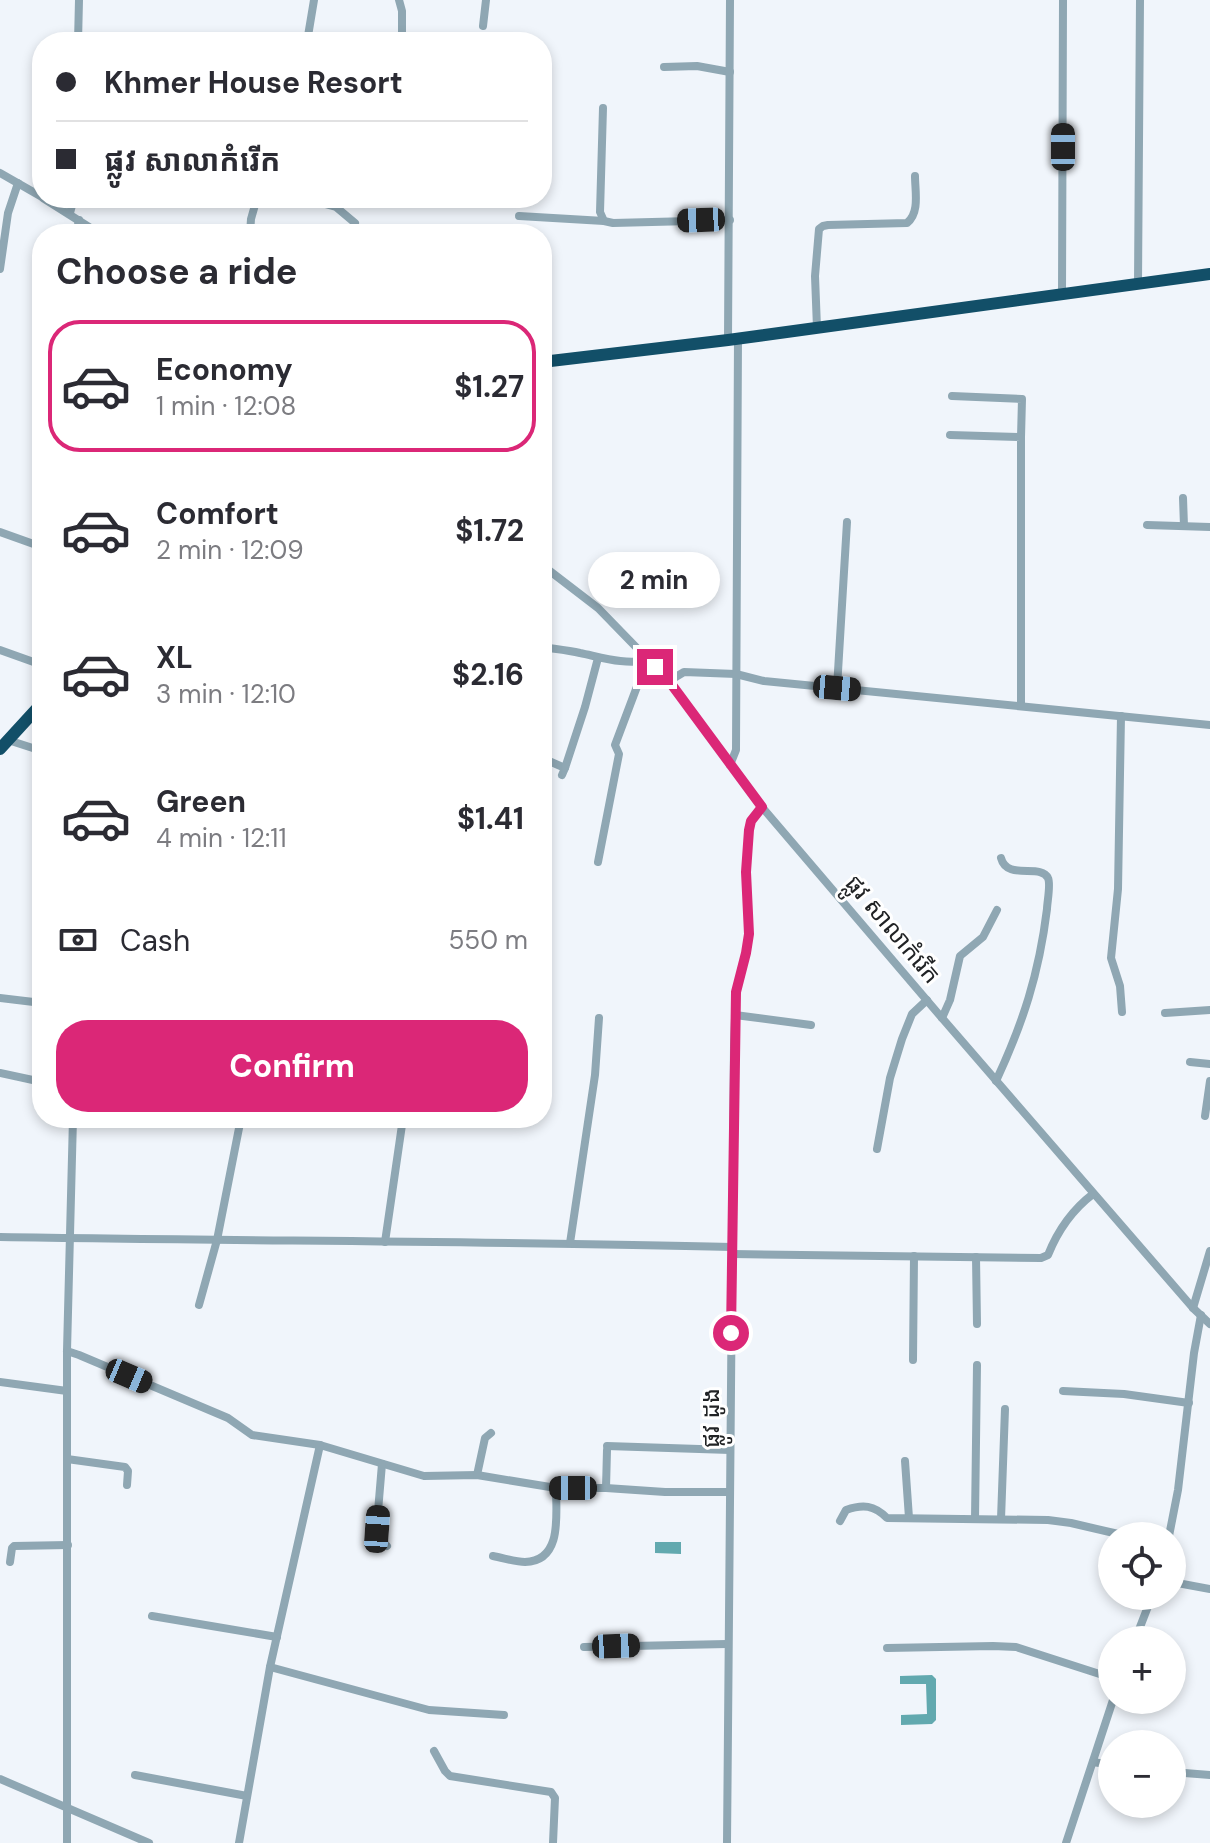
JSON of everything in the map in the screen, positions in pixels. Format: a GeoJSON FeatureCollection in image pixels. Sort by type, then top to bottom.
{"type":"FeatureCollection","features":[{"type":"Feature","properties":{"kind":"highway"},"geometry":{"type":"LineString","coordinates":[[552,361],[1210,274]]}},
{"type":"Feature","properties":{"kind":"highway"},"geometry":{"type":"LineString","coordinates":[[4,745],[32,714]]}},
{"type":"Feature","properties":{"kind":"street"},"geometry":{"type":"LineString","coordinates":[[78,32],[79,0]]}},
{"type":"Feature","properties":{"kind":"street"},"geometry":{"type":"LineString","coordinates":[[309,32],[314,0]]}},
{"type":"Feature","properties":{"kind":"street"},"geometry":{"type":"LineString","coordinates":[[399,0],[402,32]]}},
{"type":"Feature","properties":{"kind":"street"},"geometry":{"type":"LineString","coordinates":[[483,26],[486,0]]}},
{"type":"Feature","properties":{"kind":"street"},"geometry":{"type":"LineString","coordinates":[[730,0],[736,674],[736,750],[730,765]]}},
{"type":"Feature","properties":{"kind":"street"},"geometry":{"type":"LineString","coordinates":[[1062,294],[1063,0]]}},
{"type":"Feature","properties":{"kind":"street"},"geometry":{"type":"LineString","coordinates":[[1138,284],[1140,0]]}},
{"type":"Feature","properties":{"kind":"street"},"geometry":{"type":"LineString","coordinates":[[664,67],[697,66],[730,72]]}},
{"type":"Feature","properties":{"kind":"street"},"geometry":{"type":"LineString","coordinates":[[603,108],[600,212],[604,221]]}},
{"type":"Feature","properties":{"kind":"street"},"geometry":{"type":"LineString","coordinates":[[0,173],[15,190],[32,195]]}},
{"type":"Feature","properties":{"kind":"street"},"geometry":{"type":"LineString","coordinates":[[817,328],[815,276],[819,229],[828,225],[911,221],[915,213],[915,176]]}},
{"type":"Feature","properties":{"kind":"street"},"geometry":{"type":"LineString","coordinates":[[0,269],[15,190]]}},
{"type":"Feature","properties":{"kind":"street"},"geometry":{"type":"LineString","coordinates":[[61,208],[85,224]]}},
{"type":"Feature","properties":{"kind":"street"},"geometry":{"type":"LineString","coordinates":[[70,213],[71,208]]}},
{"type":"Feature","properties":{"kind":"street"},"geometry":{"type":"LineString","coordinates":[[337,208],[355,223]]}},
{"type":"Feature","properties":{"kind":"street"},"geometry":{"type":"LineString","coordinates":[[519,216],[613,223],[730,220]]}},
{"type":"Feature","properties":{"kind":"street"},"geometry":{"type":"LineString","coordinates":[[78,224],[79,220]]}},
{"type":"Feature","properties":{"kind":"street"},"geometry":{"type":"LineString","coordinates":[[952,396],[1022,399],[1021,705]]}},
{"type":"Feature","properties":{"kind":"street"},"geometry":{"type":"LineString","coordinates":[[950,435],[1021,437]]}},
{"type":"Feature","properties":{"kind":"street"},"geometry":{"type":"LineString","coordinates":[[1183,498],[1184,526]]}},
{"type":"Feature","properties":{"kind":"street"},"geometry":{"type":"LineString","coordinates":[[837,688],[847,522]]}},
{"type":"Feature","properties":{"kind":"street"},"geometry":{"type":"LineString","coordinates":[[1147,525],[1210,527]]}},
{"type":"Feature","properties":{"kind":"street"},"geometry":{"type":"LineString","coordinates":[[0,532],[32,543]]}},
{"type":"Feature","properties":{"kind":"street","name":"ផ្លូវ សាលាកំរើក"},"geometry":{"type":"LineString","coordinates":[[552,573],[598,608],[669,681],[760,809],[1093,1194],[1210,1324]]}},
{"type":"Feature","properties":{"kind":"street"},"geometry":{"type":"LineString","coordinates":[[552,648],[620,662],[649,660]]}},
{"type":"Feature","properties":{"kind":"street"},"geometry":{"type":"LineString","coordinates":[[0,650],[32,661]]}},
{"type":"Feature","properties":{"kind":"street"},"geometry":{"type":"LineString","coordinates":[[552,765],[563,772],[598,658]]}},
{"type":"Feature","properties":{"kind":"street"},"geometry":{"type":"LineString","coordinates":[[598,862],[619,754],[615,745],[649,660]]}},
{"type":"Feature","properties":{"kind":"street"},"geometry":{"type":"LineString","coordinates":[[669,681],[684,672],[736,674],[764,681],[1210,725]]}},
{"type":"Feature","properties":{"kind":"street"},"geometry":{"type":"LineString","coordinates":[[1121,716],[1118,889],[1111,958],[1120,986],[1122,1012]]}},
{"type":"Feature","properties":{"kind":"street"},"geometry":{"type":"LineString","coordinates":[[4,745],[32,749]]}},
{"type":"Feature","properties":{"kind":"street","name":"ផ្លូវ ដូង"},"geometry":{"type":"LineString","coordinates":[[727,1843],[735,1015],[736,992],[749,934],[746,872],[751,821],[760,809]]}},
{"type":"Feature","properties":{"kind":"street"},"geometry":{"type":"LineString","coordinates":[[996,1081],[1031,995],[1048,895],[1046,876],[1008,869],[1001,858]]}},
{"type":"Feature","properties":{"kind":"street"},"geometry":{"type":"LineString","coordinates":[[942,1018],[950,1000],[960,956],[983,937],[997,910]]}},
{"type":"Feature","properties":{"kind":"street"},"geometry":{"type":"LineString","coordinates":[[0,998],[32,1002]]}},
{"type":"Feature","properties":{"kind":"street"},"geometry":{"type":"LineString","coordinates":[[877,1149],[890,1078],[902,1039],[912,1014],[927,1000]]}},
{"type":"Feature","properties":{"kind":"street"},"geometry":{"type":"LineString","coordinates":[[1165,1013],[1210,1010]]}},
{"type":"Feature","properties":{"kind":"street"},"geometry":{"type":"LineString","coordinates":[[735,1015],[811,1025]]}},
{"type":"Feature","properties":{"kind":"street"},"geometry":{"type":"LineString","coordinates":[[570,1243],[595,1075],[599,1018]]}},
{"type":"Feature","properties":{"kind":"street"},"geometry":{"type":"LineString","coordinates":[[1190,1062],[1210,1064]]}},
{"type":"Feature","properties":{"kind":"street"},"geometry":{"type":"LineString","coordinates":[[0,1073],[32,1080]]}},
{"type":"Feature","properties":{"kind":"street"},"geometry":{"type":"LineString","coordinates":[[1205,1116],[1210,1081]]}},
{"type":"Feature","properties":{"kind":"street"},"geometry":{"type":"LineString","coordinates":[[67,1843],[67,1351],[73,1128]]}},
{"type":"Feature","properties":{"kind":"street"},"geometry":{"type":"LineString","coordinates":[[199,1305],[217,1240],[239,1128]]}},
{"type":"Feature","properties":{"kind":"street"},"geometry":{"type":"LineString","coordinates":[[385,1242],[402,1128]]}},
{"type":"Feature","properties":{"kind":"street"},"geometry":{"type":"LineString","coordinates":[[0,1237],[570,1243],[1028,1258],[1047,1256],[1067,1219],[1093,1194]]}},
{"type":"Feature","properties":{"kind":"street"},"geometry":{"type":"LineString","coordinates":[[1193,1308],[1210,1251]]}},
{"type":"Feature","properties":{"kind":"street"},"geometry":{"type":"LineString","coordinates":[[913,1360],[914,1256]]}},
{"type":"Feature","properties":{"kind":"street"},"geometry":{"type":"LineString","coordinates":[[976,1257],[977,1324]]}},
{"type":"Feature","properties":{"kind":"street"},"geometry":{"type":"LineString","coordinates":[[1172,1522],[1201,1315]]}},
{"type":"Feature","properties":{"kind":"street"},"geometry":{"type":"LineString","coordinates":[[67,1351],[228,1418],[252,1435],[320,1445],[424,1476],[477,1475],[556,1488],[730,1492]]}},
{"type":"Feature","properties":{"kind":"street"},"geometry":{"type":"LineString","coordinates":[[975,1519],[977,1365]]}},
{"type":"Feature","properties":{"kind":"street"},"geometry":{"type":"LineString","coordinates":[[0,1382],[67,1391]]}},
{"type":"Feature","properties":{"kind":"street"},"geometry":{"type":"LineString","coordinates":[[1063,1391],[1124,1394],[1189,1403]]}},
{"type":"Feature","properties":{"kind":"street"},"geometry":{"type":"LineString","coordinates":[[1001,1519],[1005,1409]]}},
{"type":"Feature","properties":{"kind":"street"},"geometry":{"type":"LineString","coordinates":[[477,1475],[485,1438],[491,1433]]}},
{"type":"Feature","properties":{"kind":"street"},"geometry":{"type":"LineString","coordinates":[[239,1843],[270,1667],[320,1445]]}},
{"type":"Feature","properties":{"kind":"street"},"geometry":{"type":"LineString","coordinates":[[606,1488],[607,1448],[730,1450]]}},
{"type":"Feature","properties":{"kind":"street"},"geometry":{"type":"LineString","coordinates":[[67,1459],[125,1467],[128,1471],[127,1485]]}},
{"type":"Feature","properties":{"kind":"street"},"geometry":{"type":"LineString","coordinates":[[905,1461],[909,1518]]}},
{"type":"Feature","properties":{"kind":"street"},"geometry":{"type":"LineString","coordinates":[[382,1464],[376,1535],[387,1546]]}},
{"type":"Feature","properties":{"kind":"street"},"geometry":{"type":"LineString","coordinates":[[493,1556],[524,1562],[537,1560],[546,1554],[552,1547],[556,1527],[556,1488]]}},
{"type":"Feature","properties":{"kind":"street"},"geometry":{"type":"LineString","coordinates":[[840,1521],[846,1510],[858,1507],[875,1508],[887,1518],[1065,1521],[1098,1529]]}},
{"type":"Feature","properties":{"kind":"street"},"geometry":{"type":"LineString","coordinates":[[10,1562],[14,1546],[68,1545]]}},
{"type":"Feature","properties":{"kind":"street"},"geometry":{"type":"LineString","coordinates":[[1186,1585],[1210,1589]]}},
{"type":"Feature","properties":{"kind":"street"},"geometry":{"type":"LineString","coordinates":[[152,1616],[277,1637]]}},
{"type":"Feature","properties":{"kind":"street"},"geometry":{"type":"LineString","coordinates":[[584,1647],[727,1644]]}},
{"type":"Feature","properties":{"kind":"street"},"geometry":{"type":"LineString","coordinates":[[887,1648],[1016,1647],[1098,1673]]}},
{"type":"Feature","properties":{"kind":"street"},"geometry":{"type":"LineString","coordinates":[[270,1667],[429,1710],[504,1715]]}},
{"type":"Feature","properties":{"kind":"street"},"geometry":{"type":"LineString","coordinates":[[1066,1843],[1108,1714]]}},
{"type":"Feature","properties":{"kind":"street"},"geometry":{"type":"LineString","coordinates":[[434,1751],[450,1776],[554,1794],[553,1843]]}},
{"type":"Feature","properties":{"kind":"street"},"geometry":{"type":"LineString","coordinates":[[1093,1762],[1098,1763]]}},
{"type":"Feature","properties":{"kind":"street"},"geometry":{"type":"LineString","coordinates":[[1186,1773],[1210,1775]]}},
{"type":"Feature","properties":{"kind":"street"},"geometry":{"type":"LineString","coordinates":[[135,1775],[247,1796]]}},
{"type":"Feature","properties":{"kind":"street"},"geometry":{"type":"LineString","coordinates":[[1,1781],[149,1843]]}},
{"type":"Feature","properties":{"kind":"water"},"geometry":{"type":"Polygon","coordinates":[[[655,1542],[681,1542],[681,1554],[655,1553],[655,1542]]]}},
{"type":"Feature","properties":{"kind":"water"},"geometry":{"type":"Polygon","coordinates":[[[932,1675],[936,1679],[936,1720],[932,1724],[901,1725],[901,1715],[927,1714],[926,1684],[900,1684],[900,1676],[932,1675]]]}},
{"type":"Feature","properties":{"kind":"route"},"geometry":{"type":"LineString","coordinates":[[655,667],[669,681],[762,807],[751,821],[749,830],[746,872],[749,934],[736,992],[731,1333]]}}]}
